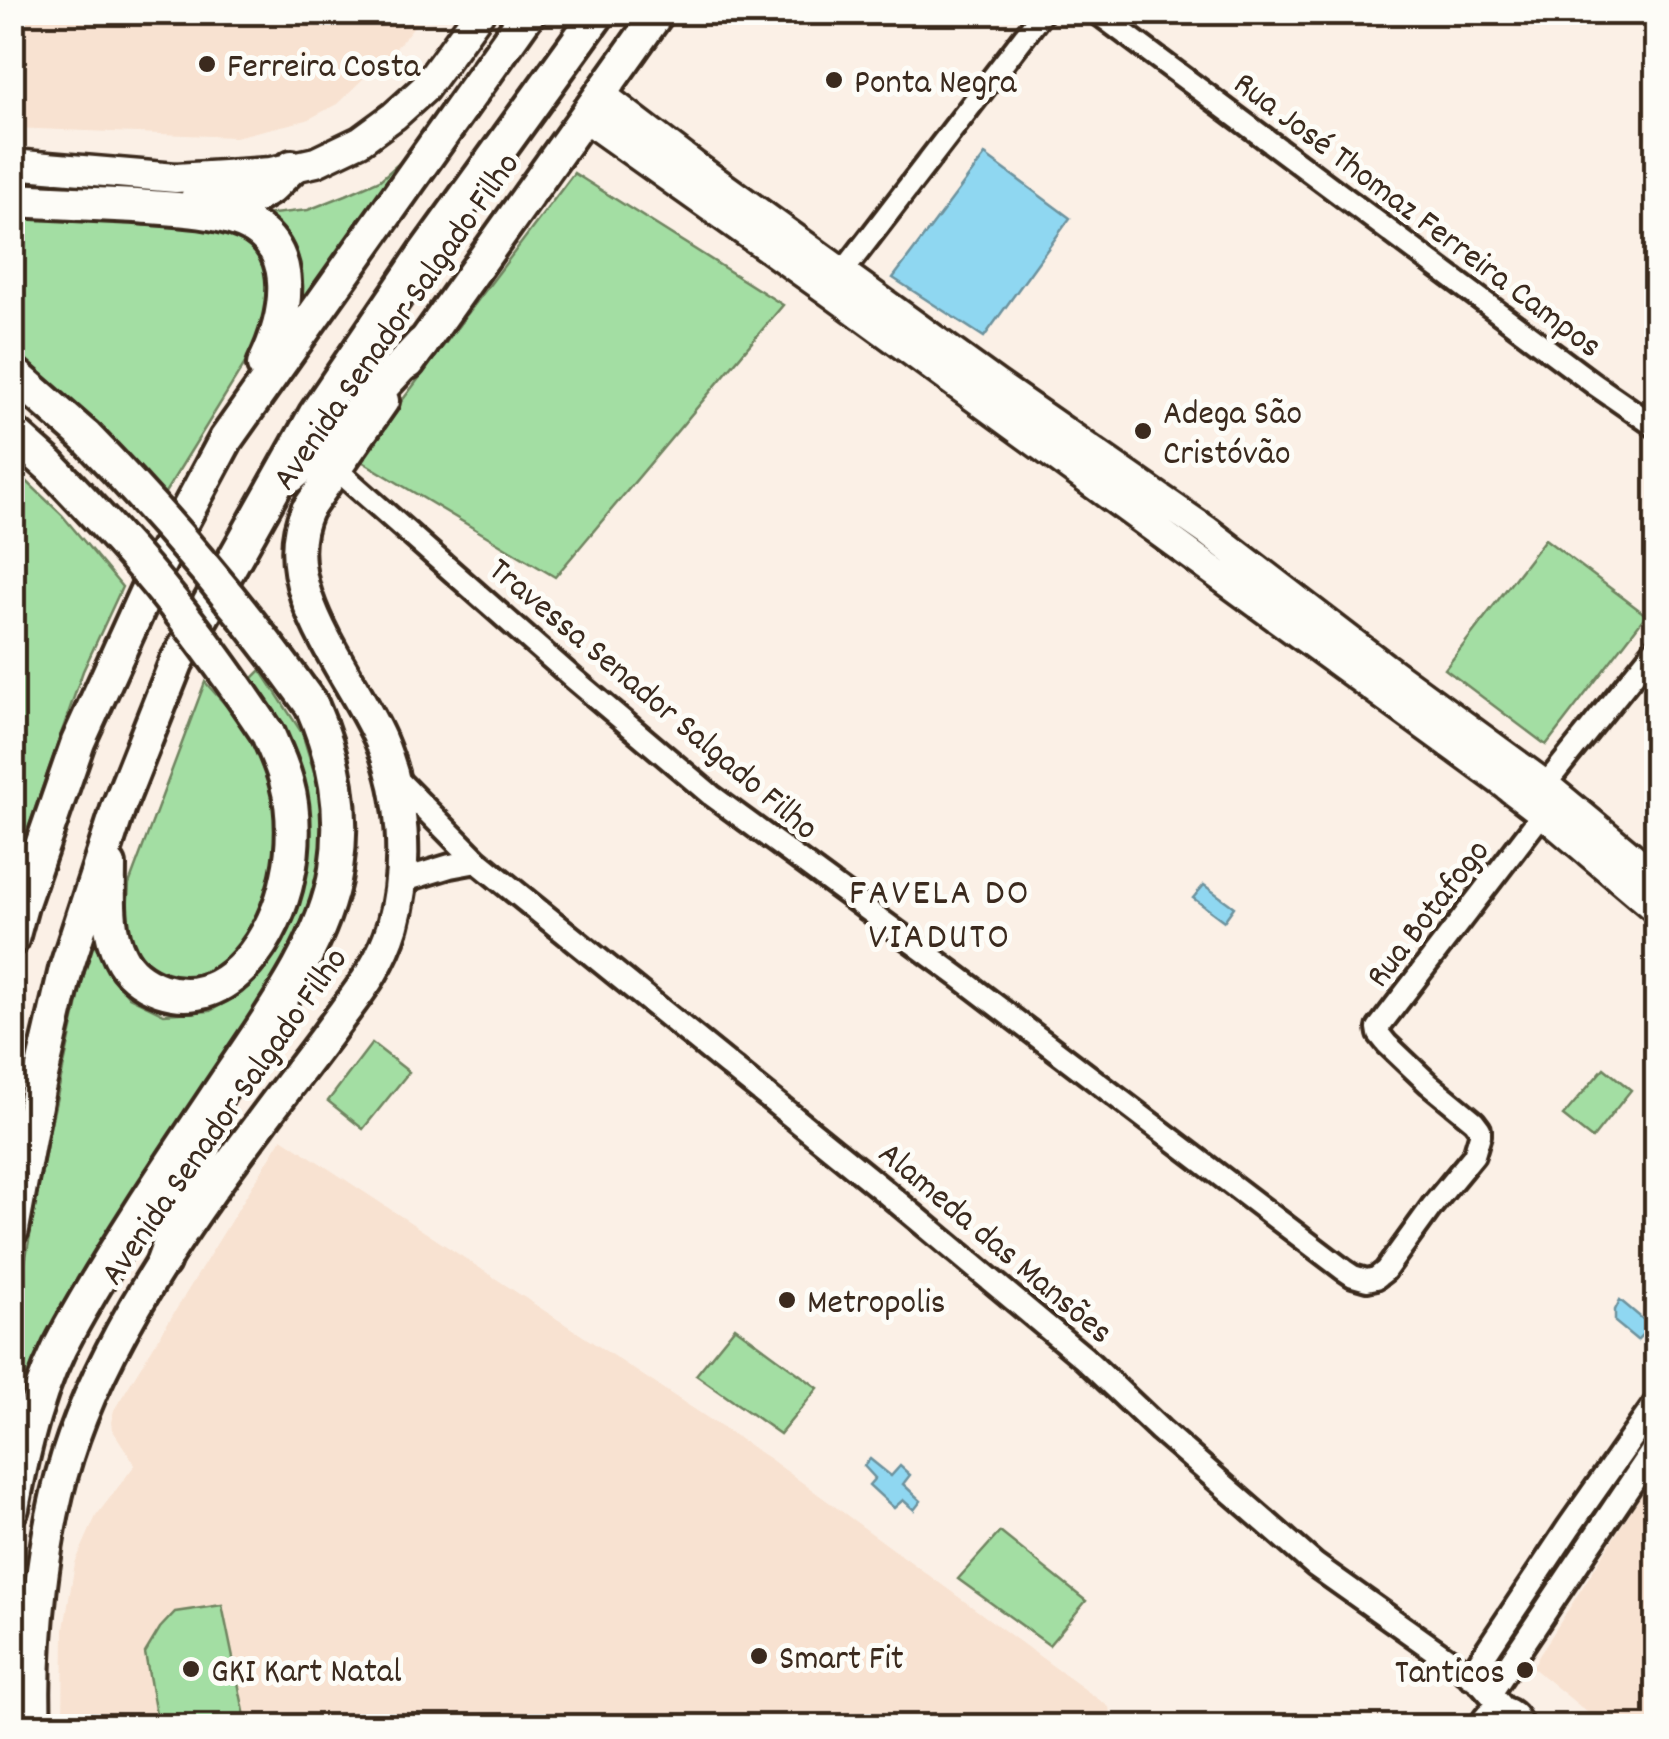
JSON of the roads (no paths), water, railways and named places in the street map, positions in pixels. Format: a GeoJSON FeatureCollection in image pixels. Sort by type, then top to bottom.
{"type":"FeatureCollection","features":[{"type":"Feature","properties":{"kind":"highway","name":"Avenida Senador Salgado Filho"},"geometry":{"type":"LineString","coordinates":[[12,940],[78,742],[157,568],[226,439],[529,12]]}},
{"type":"Feature","properties":{"kind":"highway","name":"Avenida Senador Salgado Filho"},"geometry":{"type":"LineString","coordinates":[[12,1229],[66,969],[142,744],[176,663],[315,415],[599,12]]}},
{"type":"Feature","properties":{"kind":"highway"},"geometry":{"type":"LineString","coordinates":[[12,188],[254,198],[270,188],[282,169]]}},
{"type":"Feature","properties":{"kind":"highway"},"geometry":{"type":"LineString","coordinates":[[12,200],[190,210],[248,224],[268,241],[281,263],[286,289],[283,313],[277,336],[226,439]]}},
{"type":"Feature","properties":{"kind":"highway"},"geometry":{"type":"LineString","coordinates":[[273,492],[327,445],[422,344]]}},
{"type":"Feature","properties":{"kind":"highway"},"geometry":{"type":"LineString","coordinates":[[12,372],[86,437],[138,490],[270,648],[312,706],[325,736],[336,776],[339,818],[336,870],[324,916],[273,1010],[178,1153],[68,1331],[32,1416],[12,1508]]}},
{"type":"Feature","properties":{"kind":"highway"},"geometry":{"type":"LineString","coordinates":[[12,432],[122,542],[172,602],[268,734],[288,786],[292,831],[288,875],[267,936],[254,957],[236,974],[199,993],[157,988],[132,974],[121,960],[110,923],[108,841]]}},
{"type":"Feature","properties":{"kind":"highway"},"geometry":{"type":"LineString","coordinates":[[162,1262],[231,1073]]}},
{"type":"Feature","properties":{"kind":"main road"},"geometry":{"type":"LineString","coordinates":[[12,164],[176,178],[282,169],[316,162],[360,140],[424,89],[480,12]]}},
{"type":"Feature","properties":{"kind":"main road","name":"Avenida Senador Salgado Filho"},"geometry":{"type":"LineString","coordinates":[[35,1726],[40,1611],[55,1496],[68,1452],[104,1367],[162,1262],[223,1172],[372,975],[393,923],[401,881],[399,822],[391,775],[382,742],[315,620],[301,582],[300,524],[422,344],[659,12]]}},
{"type":"Feature","properties":{"kind":"main road"},"geometry":{"type":"LineString","coordinates":[[592,105],[836,282],[998,386],[1208,531],[1384,667],[1544,799],[1656,878]]}},
{"type":"Feature","properties":{"kind":"main road"},"geometry":{"type":"LineString","coordinates":[[1544,799],[1656,909]]}},
{"type":"Feature","properties":{"kind":"street"},"geometry":{"type":"LineString","coordinates":[[836,282],[1044,12]]}},
{"type":"Feature","properties":{"kind":"street","name":"Rua José Thomaz Ferreira Campos"},"geometry":{"type":"LineString","coordinates":[[1096,12],[1656,428]]}},
{"type":"Feature","properties":{"kind":"street","name":"Travessa Senador Salgado Filho"},"geometry":{"type":"LineString","coordinates":[[336,469],[711,795],[959,977],[1344,1270],[1361,1279],[1376,1278]]}},
{"type":"Feature","properties":{"kind":"street"},"geometry":{"type":"LineString","coordinates":[[1544,799],[1656,648]]}},
{"type":"Feature","properties":{"kind":"street","name":"Alameda das Mansões"},"geometry":{"type":"LineString","coordinates":[[391,775],[476,861],[898,1202],[1084,1358],[1315,1565],[1470,1676],[1490,1711],[1514,1713],[1521,1726]]}},
{"type":"Feature","properties":{"kind":"street","name":"Rua Botafogo"},"geometry":{"type":"LineString","coordinates":[[1376,1278],[1474,1154],[1480,1135],[1474,1121],[1387,1044],[1378,1028],[1544,799]]}},
{"type":"Feature","properties":{"kind":"street"},"geometry":{"type":"LineString","coordinates":[[401,881],[476,861]]}},
{"type":"Feature","properties":{"kind":"street"},"geometry":{"type":"LineString","coordinates":[[1470,1676],[1656,1403]]}},
{"type":"Feature","properties":{"kind":"street"},"geometry":{"type":"LineString","coordinates":[[1490,1711],[1656,1446]]}},
{"type":"Feature","properties":{"kind":"water"},"geometry":{"type":"Polygon","coordinates":[[[985,155],[1070,218],[984,337],[893,278],[985,155]]]}},
{"type":"Feature","properties":{"kind":"water"},"geometry":{"type":"Polygon","coordinates":[[[1204,885],[1234,907],[1224,921],[1193,898],[1204,885]]]}},
{"type":"Feature","properties":{"kind":"water"},"geometry":{"type":"Polygon","coordinates":[[[1620,1300],[1651,1326],[1637,1340],[1615,1322],[1620,1300]]]}},
{"type":"Feature","properties":{"kind":"water"},"geometry":{"type":"Polygon","coordinates":[[[870,1459],[891,1476],[900,1466],[910,1475],[903,1484],[921,1501],[914,1510],[903,1500],[894,1508],[869,1485],[875,1478],[864,1466],[870,1459]]]}},
{"type":"Feature","properties":{"kind":"place","name":"Ferreira Costa"},"geometry":{"type":"Point","coordinates":[207,64]}},
{"type":"Feature","properties":{"kind":"place","name":"Ponta Negra"},"geometry":{"type":"Point","coordinates":[834,80]}},
{"type":"Feature","properties":{"kind":"place","name":"Adega São Cristóvão"},"geometry":{"type":"Point","coordinates":[1143,431]}},
{"type":"Feature","properties":{"kind":"place","name":"Metropolis"},"geometry":{"type":"Point","coordinates":[787,1300]}},
{"type":"Feature","properties":{"kind":"place","name":"Smart Fit"},"geometry":{"type":"Point","coordinates":[759,1656]}},
{"type":"Feature","properties":{"kind":"place","name":"GKI Kart Natal"},"geometry":{"type":"Point","coordinates":[191,1669]}},
{"type":"Feature","properties":{"kind":"place","name":"Tanticos"},"geometry":{"type":"Point","coordinates":[1525,1670]}},
{"type":"Feature","properties":{"kind":"district","name":"FAVELA DO VIADUTO"},"geometry":{"type":"Point","coordinates":[940,912]}}]}
